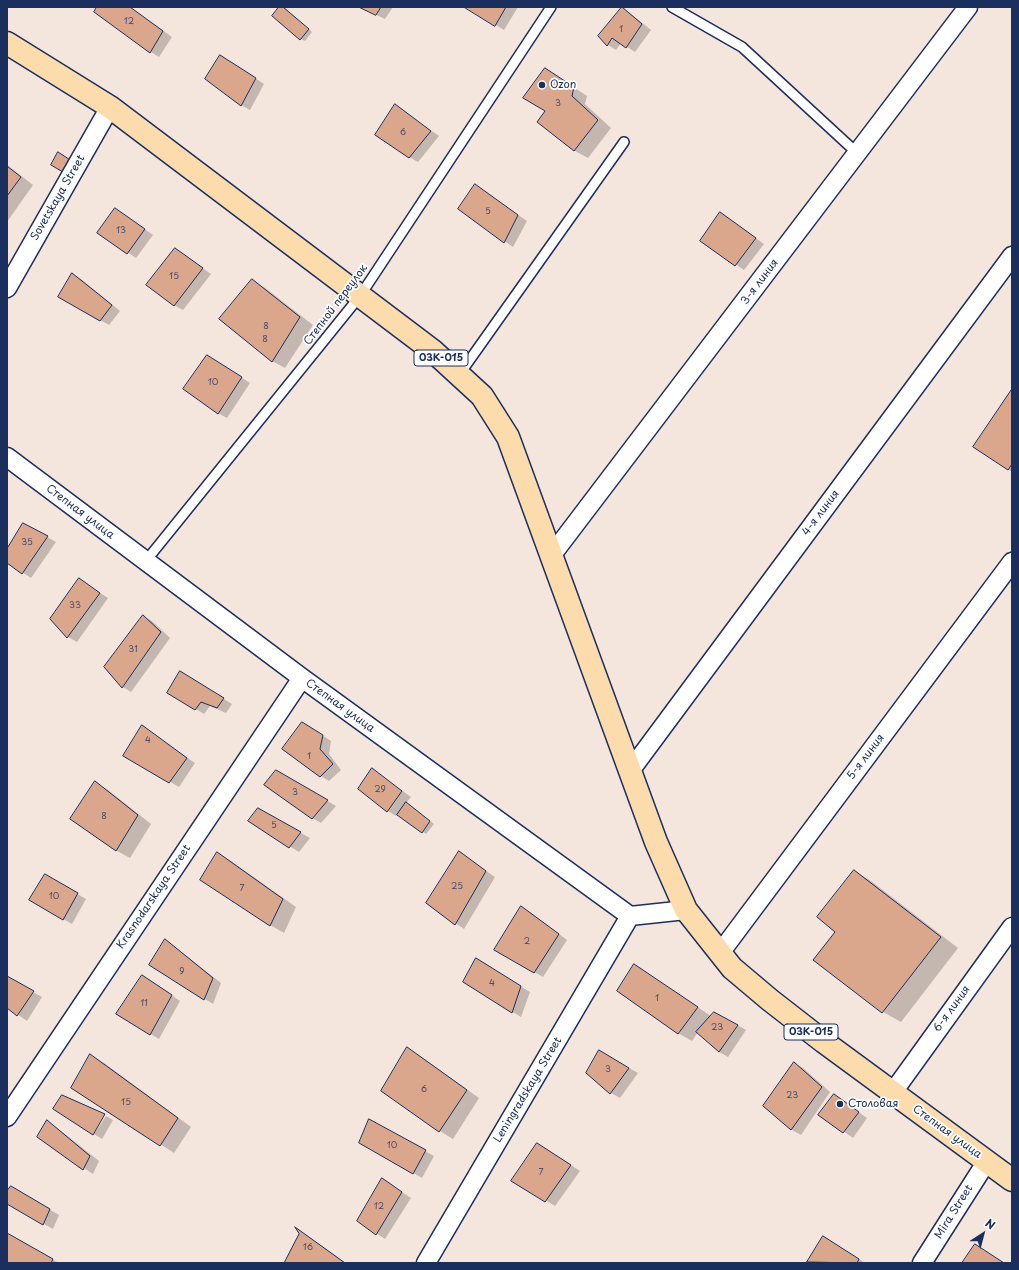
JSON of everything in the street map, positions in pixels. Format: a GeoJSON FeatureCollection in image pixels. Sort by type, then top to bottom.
{"type":"FeatureCollection","features":[{"type":"Feature","properties":{"kind":"main road","name":"03К-015"},"geometry":{"type":"LineString","coordinates":[[7,43],[110,108],[433,351],[482,396],[508,437],[630,771]]}},
{"type":"Feature","properties":{"kind":"main road","name":"Степная улица"},"geometry":{"type":"LineString","coordinates":[[630,771],[656,842],[686,910],[732,968],[824,1042],[1012,1180]]}},
{"type":"Feature","properties":{"kind":"street","name":"3-я линия"},"geometry":{"type":"LineString","coordinates":[[551,556],[968,7]]}},
{"type":"Feature","properties":{"kind":"street","name":"Sovetskaya Street"},"geometry":{"type":"LineString","coordinates":[[7,288],[110,108]]}},
{"type":"Feature","properties":{"kind":"street","name":"4-я линия"},"geometry":{"type":"LineString","coordinates":[[630,771],[1012,256]]}},
{"type":"Feature","properties":{"kind":"street","name":"Степная улица"},"geometry":{"type":"LineString","coordinates":[[7,457],[145,562],[302,678],[630,916]]}},
{"type":"Feature","properties":{"kind":"street","name":"5-я линия"},"geometry":{"type":"LineString","coordinates":[[720,953],[1012,562]]}},
{"type":"Feature","properties":{"kind":"street","name":"Krasnodarskaya Street"},"geometry":{"type":"LineString","coordinates":[[7,1116],[302,678]]}},
{"type":"Feature","properties":{"kind":"street"},"geometry":{"type":"LineString","coordinates":[[630,916],[686,910]]}},
{"type":"Feature","properties":{"kind":"street","name":"Leningradskaya Street"},"geometry":{"type":"LineString","coordinates":[[426,1263],[630,916]]}},
{"type":"Feature","properties":{"kind":"street","name":"6-я линия"},"geometry":{"type":"LineString","coordinates":[[893,1092],[1012,927]]}},
{"type":"Feature","properties":{"kind":"street","name":"Mira Street"},"geometry":{"type":"LineString","coordinates":[[922,1263],[986,1161]]}},
{"type":"Feature","properties":{"kind":"lane","name":"Степной переулок"},"geometry":{"type":"LineString","coordinates":[[145,562],[360,296],[551,7]]}},
{"type":"Feature","properties":{"kind":"lane"},"geometry":{"type":"LineString","coordinates":[[672,7],[742,47],[858,153]]}},
{"type":"Feature","properties":{"kind":"lane"},"geometry":{"type":"LineString","coordinates":[[459,375],[624,142]]}},
{"type":"Feature","properties":{"kind":"building"},"geometry":{"type":"Polygon","coordinates":[[[97,7],[130,7],[163,31],[150,53],[94,12],[97,7]]]}},
{"type":"Feature","properties":{"kind":"building"},"geometry":{"type":"Polygon","coordinates":[[[279,7],[283,7],[309,29],[300,40],[272,16],[279,7]]]}},
{"type":"Feature","properties":{"kind":"building"},"geometry":{"type":"Polygon","coordinates":[[[359,7],[381,7],[376,15],[359,7]]]}},
{"type":"Feature","properties":{"kind":"building"},"geometry":{"type":"Polygon","coordinates":[[[464,7],[506,7],[495,26],[464,7]]]}},
{"type":"Feature","properties":{"kind":"building"},"geometry":{"type":"Polygon","coordinates":[[[622,7],[642,24],[626,48],[612,38],[607,46],[598,36],[622,7]]]}},
{"type":"Feature","properties":{"kind":"building"},"geometry":{"type":"Polygon","coordinates":[[[220,55],[256,78],[241,106],[205,79],[220,55]]]}},
{"type":"Feature","properties":{"kind":"building"},"geometry":{"type":"Polygon","coordinates":[[[545,68],[574,87],[572,96],[598,120],[574,151],[537,122],[545,111],[523,98],[545,68]]]}},
{"type":"Feature","properties":{"kind":"building"},"geometry":{"type":"Polygon","coordinates":[[[395,104],[431,131],[409,158],[375,135],[395,104]]]}},
{"type":"Feature","properties":{"kind":"building"},"geometry":{"type":"Polygon","coordinates":[[[58,152],[81,167],[73,178],[51,165],[58,152]]]}},
{"type":"Feature","properties":{"kind":"building"},"geometry":{"type":"Polygon","coordinates":[[[7,166],[21,177],[7,196],[7,166]]]}},
{"type":"Feature","properties":{"kind":"building"},"geometry":{"type":"Polygon","coordinates":[[[475,184],[518,215],[504,243],[458,209],[475,184]]]}},
{"type":"Feature","properties":{"kind":"building"},"geometry":{"type":"Polygon","coordinates":[[[115,208],[145,229],[127,254],[97,233],[115,208]]]}},
{"type":"Feature","properties":{"kind":"building"},"geometry":{"type":"Polygon","coordinates":[[[720,212],[756,238],[735,266],[700,241],[720,212]]]}},
{"type":"Feature","properties":{"kind":"building"},"geometry":{"type":"Polygon","coordinates":[[[175,248],[203,268],[174,306],[146,285],[175,248]]]}},
{"type":"Feature","properties":{"kind":"building"},"geometry":{"type":"Polygon","coordinates":[[[72,273],[112,305],[100,321],[58,297],[72,273]]]}},
{"type":"Feature","properties":{"kind":"building"},"geometry":{"type":"Polygon","coordinates":[[[252,279],[300,317],[272,362],[219,319],[252,279]]]}},
{"type":"Feature","properties":{"kind":"building"},"geometry":{"type":"Polygon","coordinates":[[[207,355],[242,377],[218,414],[183,389],[207,355]]]}},
{"type":"Feature","properties":{"kind":"building"},"geometry":{"type":"Polygon","coordinates":[[[1012,389],[1012,464],[1008,470],[973,447],[1012,389]]]}},
{"type":"Feature","properties":{"kind":"building"},"geometry":{"type":"Polygon","coordinates":[[[23,523],[48,536],[22,574],[7,563],[7,549],[23,523]]]}},
{"type":"Feature","properties":{"kind":"building"},"geometry":{"type":"Polygon","coordinates":[[[79,578],[100,593],[67,638],[50,619],[79,578]]]}},
{"type":"Feature","properties":{"kind":"building"},"geometry":{"type":"Polygon","coordinates":[[[143,615],[161,632],[122,688],[104,667],[143,615]]]}},
{"type":"Feature","properties":{"kind":"building"},"geometry":{"type":"Polygon","coordinates":[[[180,671],[224,698],[217,708],[201,702],[195,710],[167,693],[180,671]]]}},
{"type":"Feature","properties":{"kind":"building"},"geometry":{"type":"Polygon","coordinates":[[[302,722],[323,735],[320,749],[333,764],[320,777],[282,749],[302,722]]]}},
{"type":"Feature","properties":{"kind":"building"},"geometry":{"type":"Polygon","coordinates":[[[142,725],[187,758],[169,783],[123,756],[142,725]]]}},
{"type":"Feature","properties":{"kind":"building"},"geometry":{"type":"Polygon","coordinates":[[[372,768],[402,791],[387,812],[358,789],[372,768]]]}},
{"type":"Feature","properties":{"kind":"building"},"geometry":{"type":"Polygon","coordinates":[[[276,770],[328,800],[312,819],[264,785],[276,770]]]}},
{"type":"Feature","properties":{"kind":"building"},"geometry":{"type":"Polygon","coordinates":[[[95,781],[138,815],[116,851],[70,819],[95,781]]]}},
{"type":"Feature","properties":{"kind":"building"},"geometry":{"type":"Polygon","coordinates":[[[406,802],[430,821],[422,833],[397,815],[406,802]]]}},
{"type":"Feature","properties":{"kind":"building"},"geometry":{"type":"Polygon","coordinates":[[[258,808],[301,832],[289,848],[248,821],[258,808]]]}},
{"type":"Feature","properties":{"kind":"building"},"geometry":{"type":"Polygon","coordinates":[[[459,851],[486,871],[455,925],[426,903],[459,851]]]}},
{"type":"Feature","properties":{"kind":"building"},"geometry":{"type":"Polygon","coordinates":[[[217,852],[283,899],[270,926],[200,880],[217,852]]]}},
{"type":"Feature","properties":{"kind":"building"},"geometry":{"type":"Polygon","coordinates":[[[854,870],[941,937],[882,1013],[813,960],[835,932],[817,917],[854,870]]]}},
{"type":"Feature","properties":{"kind":"building"},"geometry":{"type":"Polygon","coordinates":[[[45,874],[78,893],[63,920],[29,900],[45,874]]]}},
{"type":"Feature","properties":{"kind":"building"},"geometry":{"type":"Polygon","coordinates":[[[521,906],[559,934],[534,973],[494,950],[521,906]]]}},
{"type":"Feature","properties":{"kind":"building"},"geometry":{"type":"Polygon","coordinates":[[[165,939],[213,978],[204,1000],[149,965],[165,939]]]}},
{"type":"Feature","properties":{"kind":"building"},"geometry":{"type":"Polygon","coordinates":[[[476,958],[521,986],[512,1013],[463,982],[476,958]]]}},
{"type":"Feature","properties":{"kind":"building"},"geometry":{"type":"Polygon","coordinates":[[[634,964],[698,1007],[678,1034],[617,991],[634,964]]]}},
{"type":"Feature","properties":{"kind":"building"},"geometry":{"type":"Polygon","coordinates":[[[142,975],[172,995],[150,1035],[116,1014],[142,975]]]}},
{"type":"Feature","properties":{"kind":"building"},"geometry":{"type":"Polygon","coordinates":[[[7,976],[34,991],[17,1016],[7,1008],[7,976]]]}},
{"type":"Feature","properties":{"kind":"building"},"geometry":{"type":"Polygon","coordinates":[[[714,1012],[738,1025],[719,1052],[696,1032],[714,1012]]]}},
{"type":"Feature","properties":{"kind":"building"},"geometry":{"type":"Polygon","coordinates":[[[407,1047],[467,1090],[439,1132],[381,1091],[407,1047]]]}},
{"type":"Feature","properties":{"kind":"building"},"geometry":{"type":"Polygon","coordinates":[[[599,1050],[629,1068],[610,1094],[586,1073],[599,1050]]]}},
{"type":"Feature","properties":{"kind":"building"},"geometry":{"type":"Polygon","coordinates":[[[90,1054],[178,1118],[160,1146],[71,1088],[90,1054]]]}},
{"type":"Feature","properties":{"kind":"building"},"geometry":{"type":"Polygon","coordinates":[[[794,1062],[822,1087],[791,1130],[763,1106],[794,1062]]]}},
{"type":"Feature","properties":{"kind":"building"},"geometry":{"type":"Polygon","coordinates":[[[834,1094],[859,1112],[843,1133],[818,1115],[834,1094]]]}},
{"type":"Feature","properties":{"kind":"building"},"geometry":{"type":"Polygon","coordinates":[[[62,1095],[105,1114],[93,1135],[53,1109],[62,1095]]]}},
{"type":"Feature","properties":{"kind":"building"},"geometry":{"type":"Polygon","coordinates":[[[369,1119],[426,1150],[413,1174],[359,1143],[369,1119]]]}},
{"type":"Feature","properties":{"kind":"building"},"geometry":{"type":"Polygon","coordinates":[[[47,1120],[90,1156],[83,1170],[37,1137],[47,1120]]]}},
{"type":"Feature","properties":{"kind":"building"},"geometry":{"type":"Polygon","coordinates":[[[537,1143],[571,1165],[545,1202],[511,1181],[537,1143]]]}},
{"type":"Feature","properties":{"kind":"building"},"geometry":{"type":"Polygon","coordinates":[[[382,1178],[402,1192],[376,1235],[357,1221],[382,1178]]]}},
{"type":"Feature","properties":{"kind":"building"},"geometry":{"type":"Polygon","coordinates":[[[11,1186],[50,1209],[43,1225],[7,1204],[7,1191],[11,1186]]]}},
{"type":"Feature","properties":{"kind":"building"},"geometry":{"type":"Polygon","coordinates":[[[295,1227],[345,1263],[284,1263],[299,1234],[295,1227]]]}},
{"type":"Feature","properties":{"kind":"building"},"geometry":{"type":"Polygon","coordinates":[[[7,1233],[53,1259],[51,1263],[7,1263],[7,1233]]]}},
{"type":"Feature","properties":{"kind":"building"},"geometry":{"type":"Polygon","coordinates":[[[823,1236],[859,1259],[857,1263],[807,1262],[823,1236]]]}},
{"type":"Feature","properties":{"kind":"building"},"geometry":{"type":"Polygon","coordinates":[[[975,1244],[1004,1263],[962,1263],[975,1244]]]}},
{"type":"Feature","properties":{"kind":"place","name":"Ozon"},"geometry":{"type":"Point","coordinates":[542,85]}},
{"type":"Feature","properties":{"kind":"place","name":"Столовая"},"geometry":{"type":"Point","coordinates":[840,1104]}}]}
